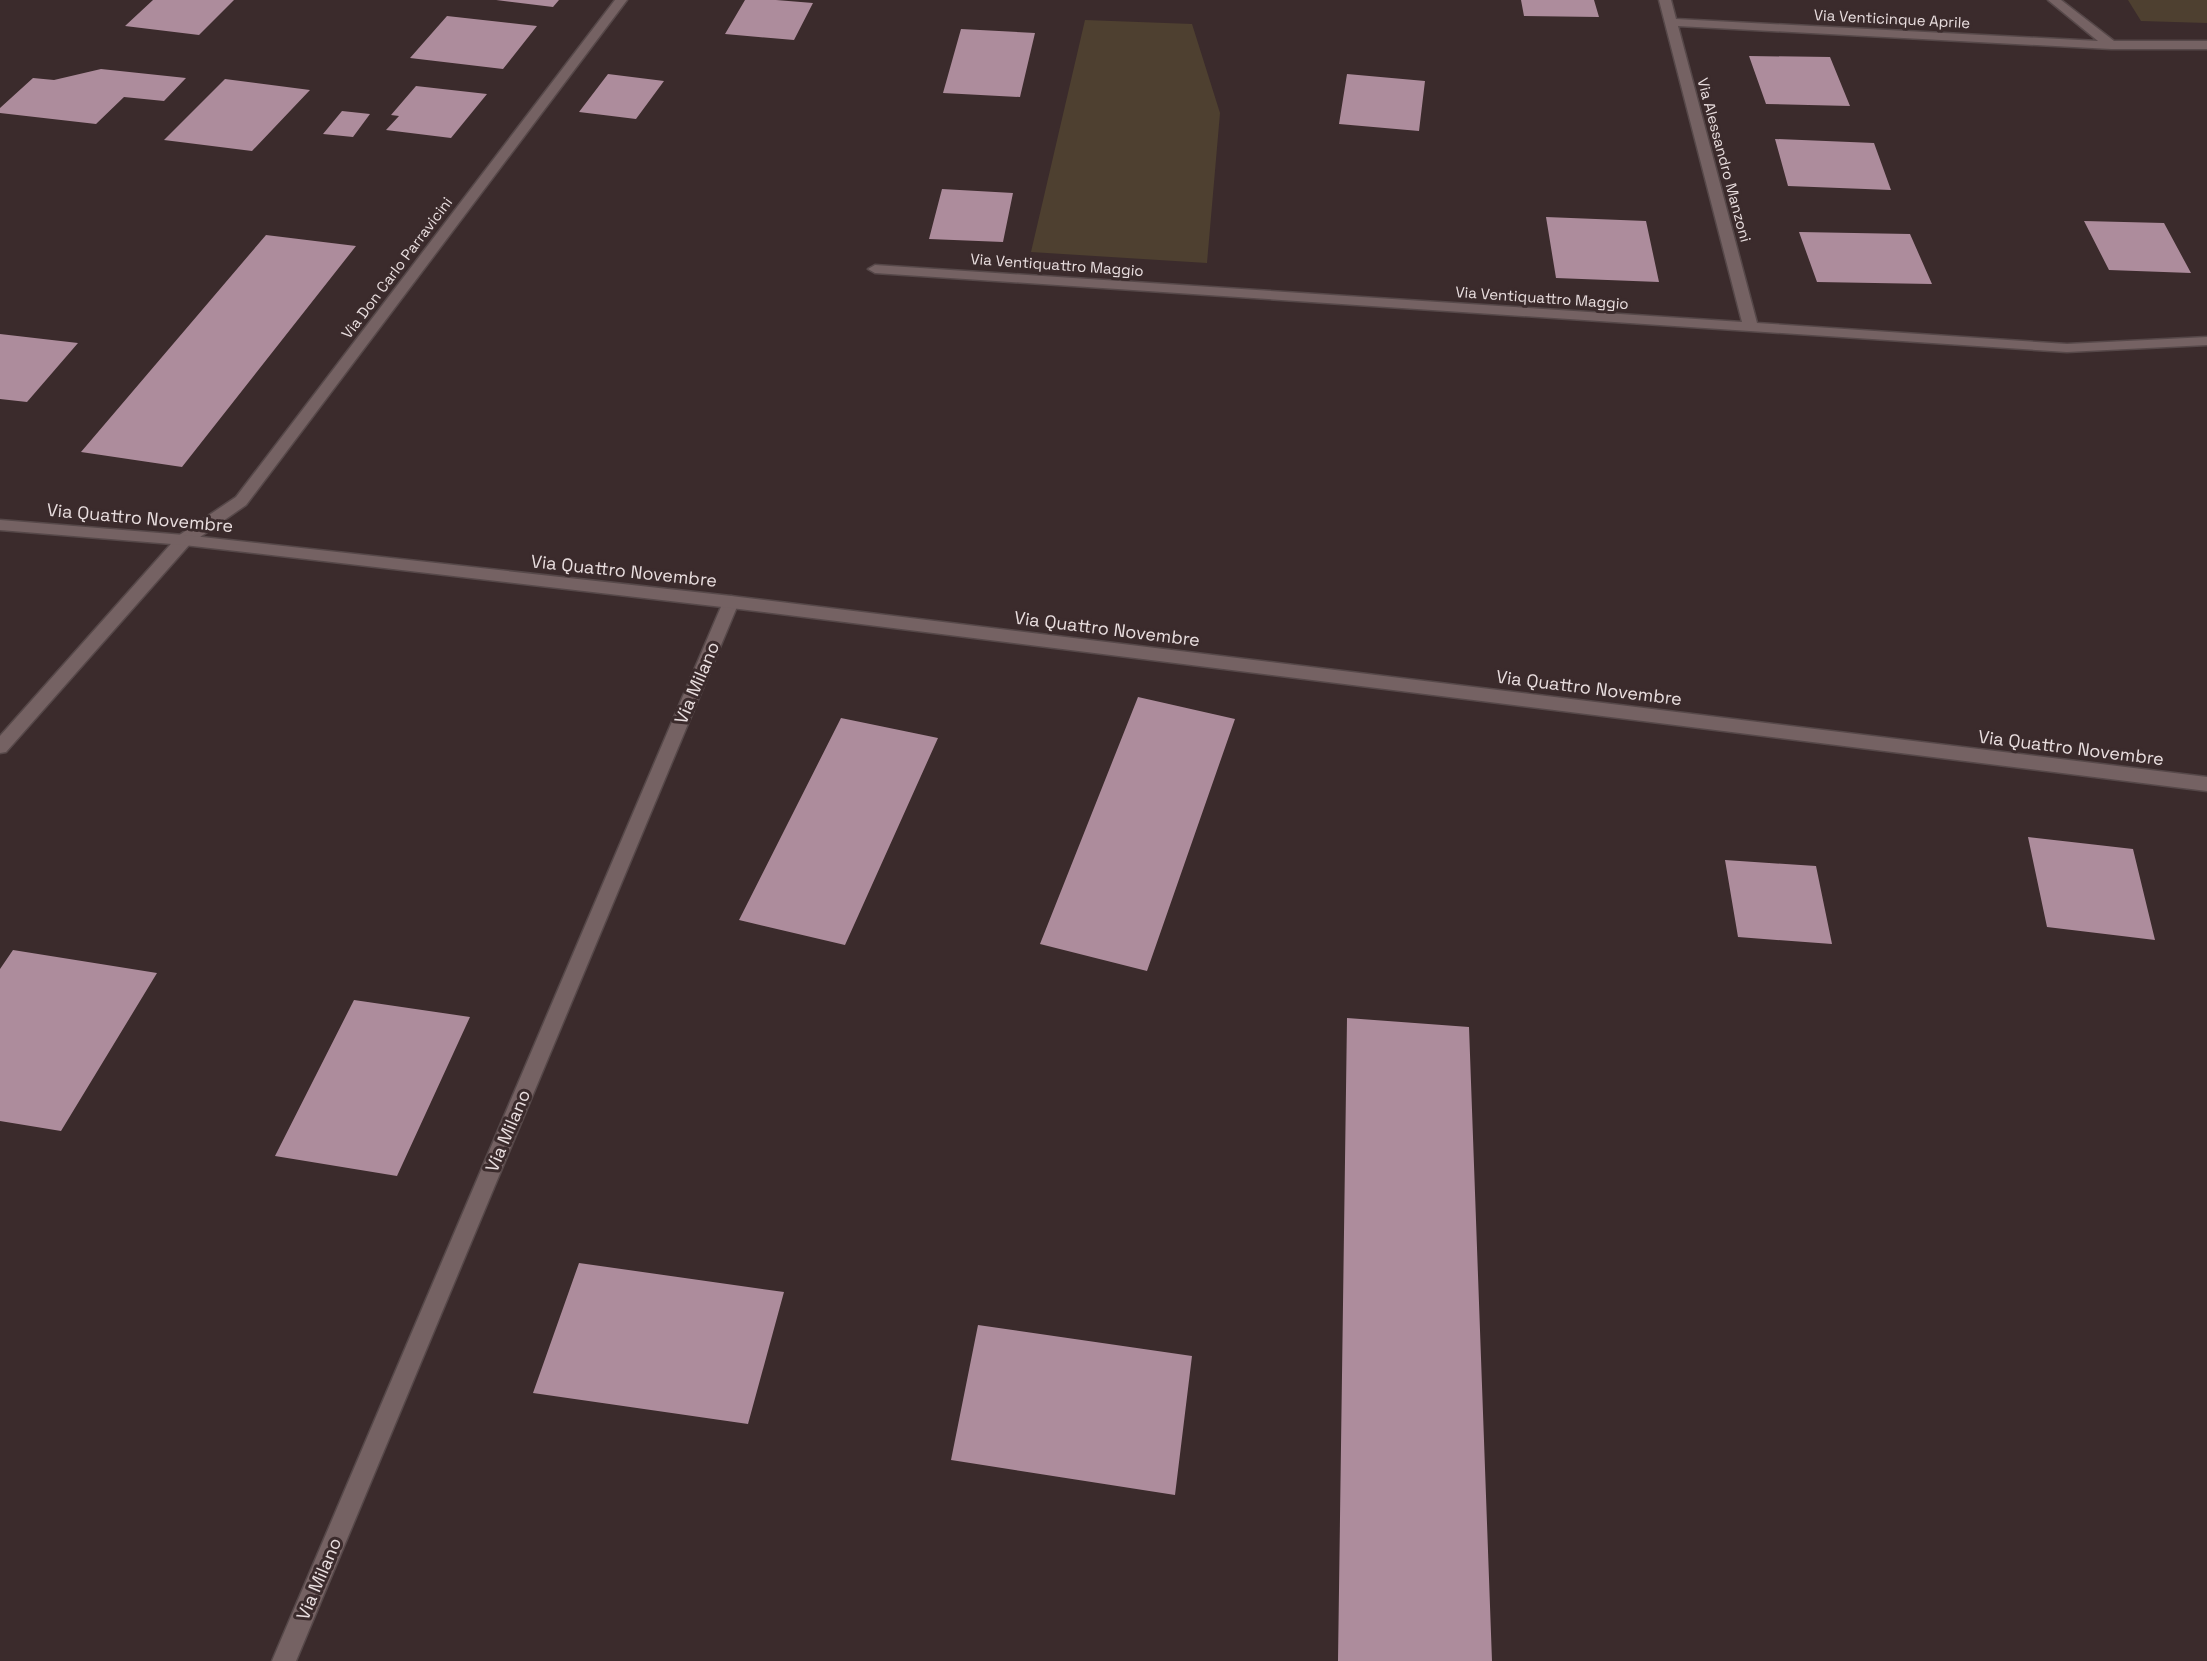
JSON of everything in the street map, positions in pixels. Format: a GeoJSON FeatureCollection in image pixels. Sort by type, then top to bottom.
{"type":"FeatureCollection","features":[{"type":"Feature","properties":{"kind":"street","name":"Via Don Carlo Parravicini"},"geometry":{"type":"LineString","coordinates":[[0,747],[184,540],[241,501],[621,0]]}},
{"type":"Feature","properties":{"kind":"street","name":"Via Alessandro Manzoni"},"geometry":{"type":"LineString","coordinates":[[1665,0],[1751,328]]}},
{"type":"Feature","properties":{"kind":"street"},"geometry":{"type":"LineString","coordinates":[[2054,0],[2111,45]]}},
{"type":"Feature","properties":{"kind":"street","name":"Via Venticinque Aprile"},"geometry":{"type":"LineString","coordinates":[[1671,22],[2111,45],[2207,45]]}},
{"type":"Feature","properties":{"kind":"street","name":"Via Ventiquattro Maggio"},"geometry":{"type":"LineString","coordinates":[[875,269],[2067,348],[2207,341]]}},
{"type":"Feature","properties":{"kind":"street","name":"Via Quattro Novembre"},"geometry":{"type":"LineString","coordinates":[[0,525],[184,540],[731,602],[2207,784]]}},
{"type":"Feature","properties":{"kind":"street","name":"Via Milano"},"geometry":{"type":"LineString","coordinates":[[284,1661],[731,602]]}},
{"type":"Feature","properties":{"kind":"shaded area"},"geometry":{"type":"Polygon","coordinates":[[[2128,0],[2207,0],[2207,23],[2141,21],[2128,0]]]}},
{"type":"Feature","properties":{"kind":"shaded area"},"geometry":{"type":"Polygon","coordinates":[[[1085,20],[1192,24],[1220,113],[1207,263],[1031,252],[1085,20]]]}},
{"type":"Feature","properties":{"kind":"building"},"geometry":{"type":"Polygon","coordinates":[[[153,0],[234,0],[199,35],[125,26],[153,0]]]}},
{"type":"Feature","properties":{"kind":"building"},"geometry":{"type":"Polygon","coordinates":[[[496,0],[559,0],[553,7],[496,0]]]}},
{"type":"Feature","properties":{"kind":"building"},"geometry":{"type":"Polygon","coordinates":[[[745,0],[813,3],[794,40],[725,34],[745,0]]]}},
{"type":"Feature","properties":{"kind":"building"},"geometry":{"type":"Polygon","coordinates":[[[1521,0],[1594,0],[1599,17],[1524,16],[1521,0]]]}},
{"type":"Feature","properties":{"kind":"building"},"geometry":{"type":"Polygon","coordinates":[[[447,16],[537,26],[503,69],[410,58],[447,16]]]}},
{"type":"Feature","properties":{"kind":"building"},"geometry":{"type":"Polygon","coordinates":[[[961,29],[1035,33],[1020,97],[943,93],[961,29]]]}},
{"type":"Feature","properties":{"kind":"building"},"geometry":{"type":"Polygon","coordinates":[[[1749,56],[1830,57],[1850,106],[1766,104],[1749,56]]]}},
{"type":"Feature","properties":{"kind":"building"},"geometry":{"type":"Polygon","coordinates":[[[101,69],[186,78],[164,101],[124,97],[96,124],[0,113],[0,108],[33,78],[54,80],[101,69]]]}},
{"type":"Feature","properties":{"kind":"building"},"geometry":{"type":"Polygon","coordinates":[[[608,74],[664,81],[636,119],[579,112],[608,74]]]}},
{"type":"Feature","properties":{"kind":"building"},"geometry":{"type":"Polygon","coordinates":[[[1347,74],[1425,81],[1419,131],[1339,124],[1347,74]]]}},
{"type":"Feature","properties":{"kind":"building"},"geometry":{"type":"Polygon","coordinates":[[[225,79],[310,90],[252,151],[164,140],[225,79]]]}},
{"type":"Feature","properties":{"kind":"building"},"geometry":{"type":"Polygon","coordinates":[[[416,86],[487,94],[451,138],[386,130],[399,116],[391,115],[416,86]]]}},
{"type":"Feature","properties":{"kind":"building"},"geometry":{"type":"Polygon","coordinates":[[[342,111],[370,114],[353,137],[323,134],[342,111]]]}},
{"type":"Feature","properties":{"kind":"building"},"geometry":{"type":"Polygon","coordinates":[[[1775,139],[1874,143],[1891,190],[1788,186],[1775,139]]]}},
{"type":"Feature","properties":{"kind":"building"},"geometry":{"type":"Polygon","coordinates":[[[942,189],[1013,193],[1003,242],[929,239],[942,189]]]}},
{"type":"Feature","properties":{"kind":"building"},"geometry":{"type":"Polygon","coordinates":[[[1546,217],[1646,221],[1659,282],[1556,278],[1546,217]]]}},
{"type":"Feature","properties":{"kind":"building"},"geometry":{"type":"Polygon","coordinates":[[[2084,221],[2164,223],[2191,273],[2109,270],[2084,221]]]}},
{"type":"Feature","properties":{"kind":"building"},"geometry":{"type":"Polygon","coordinates":[[[1799,232],[1910,234],[1932,284],[1817,282],[1799,232]]]}},
{"type":"Feature","properties":{"kind":"building"},"geometry":{"type":"Polygon","coordinates":[[[266,235],[356,246],[182,467],[81,452],[266,235]]]}},
{"type":"Feature","properties":{"kind":"building"},"geometry":{"type":"Polygon","coordinates":[[[0,334],[78,343],[27,402],[0,399],[0,334]]]}},
{"type":"Feature","properties":{"kind":"building"},"geometry":{"type":"Polygon","coordinates":[[[1138,697],[1235,719],[1147,971],[1040,944],[1138,697]]]}},
{"type":"Feature","properties":{"kind":"building"},"geometry":{"type":"Polygon","coordinates":[[[841,718],[938,738],[845,945],[739,920],[841,718]]]}},
{"type":"Feature","properties":{"kind":"building"},"geometry":{"type":"Polygon","coordinates":[[[2028,837],[2133,849],[2155,940],[2047,927],[2028,837]]]}},
{"type":"Feature","properties":{"kind":"building"},"geometry":{"type":"Polygon","coordinates":[[[1725,860],[1816,866],[1832,944],[1738,937],[1725,860]]]}},
{"type":"Feature","properties":{"kind":"building"},"geometry":{"type":"Polygon","coordinates":[[[13,950],[157,973],[61,1131],[0,1121],[0,969],[13,950]]]}},
{"type":"Feature","properties":{"kind":"building"},"geometry":{"type":"Polygon","coordinates":[[[354,1000],[470,1017],[397,1176],[275,1156],[354,1000]]]}},
{"type":"Feature","properties":{"kind":"building"},"geometry":{"type":"Polygon","coordinates":[[[1347,1018],[1469,1027],[1492,1661],[1338,1661],[1347,1018]]]}},
{"type":"Feature","properties":{"kind":"building"},"geometry":{"type":"Polygon","coordinates":[[[579,1263],[784,1292],[748,1424],[533,1393],[579,1263]]]}},
{"type":"Feature","properties":{"kind":"building"},"geometry":{"type":"Polygon","coordinates":[[[978,1325],[1192,1356],[1175,1495],[951,1460],[978,1325]]]}}]}
